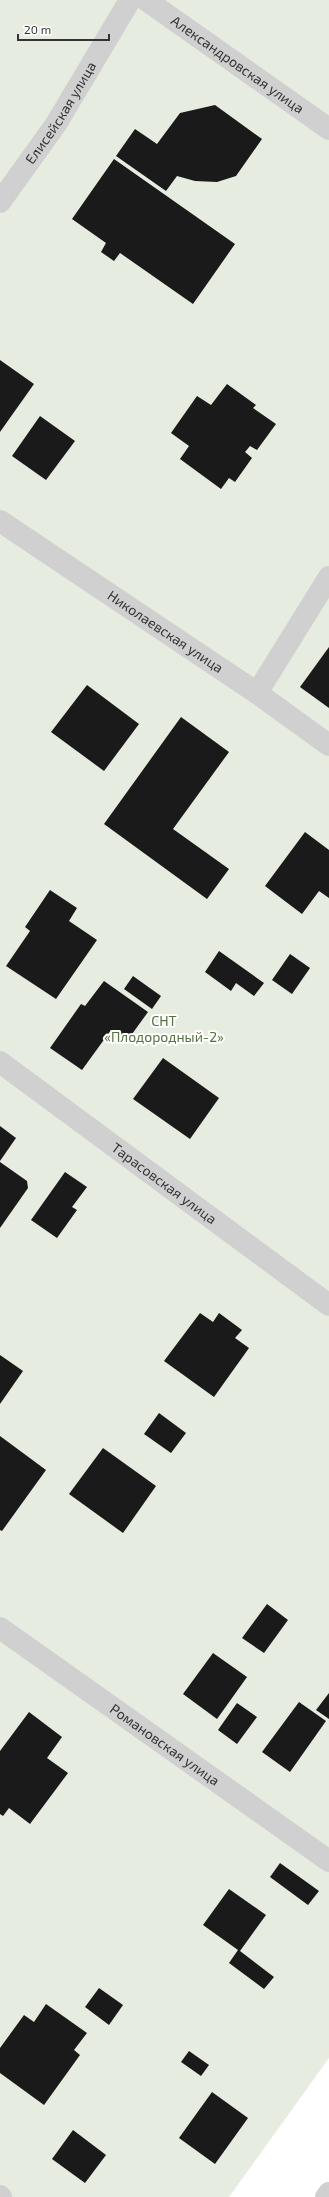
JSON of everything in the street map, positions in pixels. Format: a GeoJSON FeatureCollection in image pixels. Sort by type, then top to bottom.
{"type":"FeatureCollection","features":[{"type":"Feature","properties":{"kind":"street","name":"Елисейская улица"},"geometry":{"type":"LineString","coordinates":[[0,202],[56,124],[130,0]]}},
{"type":"Feature","properties":{"kind":"street","name":"Александровская улица"},"geometry":{"type":"LineString","coordinates":[[146,0],[329,129]]}},
{"type":"Feature","properties":{"kind":"street","name":"Николаевская улица"},"geometry":{"type":"LineString","coordinates":[[0,521],[257,693],[329,745]]}},
{"type":"Feature","properties":{"kind":"street"},"geometry":{"type":"LineString","coordinates":[[257,693],[329,577]]}},
{"type":"Feature","properties":{"kind":"street","name":"Тарасовская улица"},"geometry":{"type":"LineString","coordinates":[[0,1062],[329,1305]]}},
{"type":"Feature","properties":{"kind":"street","name":"Романовская улица"},"geometry":{"type":"LineString","coordinates":[[0,1628],[329,1861]]}},
{"type":"Feature","properties":{"kind":"street"},"geometry":{"type":"LineString","coordinates":[[326,2197],[329,2193]]}},
{"type":"Feature","properties":{"kind":"green space","name":"СНТ «Плодородный-2»"},"geometry":{"type":"Polygon","coordinates":[[[0,0],[329,0],[329,2058],[229,2197],[0,2197],[0,0]]]}},
{"type":"Feature","properties":{"kind":"building"},"geometry":{"type":"Polygon","coordinates":[[[215,105],[262,139],[236,176],[217,182],[195,181],[177,176],[166,191],[116,156],[135,129],[157,144],[180,113],[215,105]]]}},
{"type":"Feature","properties":{"kind":"building"},"geometry":{"type":"Polygon","coordinates":[[[114,159],[235,244],[193,304],[120,253],[114,261],[101,252],[106,243],[72,219],[114,159]]]}},
{"type":"Feature","properties":{"kind":"building"},"geometry":{"type":"Polygon","coordinates":[[[0,360],[34,384],[0,432],[0,360]]]}},
{"type":"Feature","properties":{"kind":"building"},"geometry":{"type":"Polygon","coordinates":[[[227,384],[256,405],[253,408],[276,424],[257,450],[250,446],[245,452],[252,458],[235,482],[229,478],[221,489],[180,459],[189,446],[171,433],[197,396],[211,405],[227,384]]]}},
{"type":"Feature","properties":{"kind":"building"},"geometry":{"type":"Polygon","coordinates":[[[40,416],[75,441],[46,480],[12,456],[40,416]]]}},
{"type":"Feature","properties":{"kind":"building"},"geometry":{"type":"Polygon","coordinates":[[[329,647],[329,708],[300,687],[329,647]]]}},
{"type":"Feature","properties":{"kind":"building"},"geometry":{"type":"Polygon","coordinates":[[[87,685],[139,724],[104,771],[51,732],[87,685]]]}},
{"type":"Feature","properties":{"kind":"building"},"geometry":{"type":"Polygon","coordinates":[[[181,717],[229,752],[173,829],[229,869],[207,899],[104,824],[181,717]]]}},
{"type":"Feature","properties":{"kind":"building"},"geometry":{"type":"Polygon","coordinates":[[[305,832],[329,850],[329,898],[319,891],[302,914],[265,886],[305,832]]]}},
{"type":"Feature","properties":{"kind":"building"},"geometry":{"type":"Polygon","coordinates":[[[50,890],[77,908],[69,921],[97,940],[56,999],[6,966],[30,931],[25,927],[50,890]]]}},
{"type":"Feature","properties":{"kind":"building"},"geometry":{"type":"Polygon","coordinates":[[[219,951],[264,983],[254,996],[236,983],[231,991],[205,972],[219,951]]]}},
{"type":"Feature","properties":{"kind":"building"},"geometry":{"type":"Polygon","coordinates":[[[290,954],[310,968],[292,994],[272,980],[290,954]]]}},
{"type":"Feature","properties":{"kind":"building"},"geometry":{"type":"Polygon","coordinates":[[[133,976],[161,996],[152,1009],[124,989],[133,976]]]}},
{"type":"Feature","properties":{"kind":"building"},"geometry":{"type":"Polygon","coordinates":[[[104,981],[148,1012],[127,1041],[111,1030],[82,1070],[50,1048],[81,1004],[85,1006],[104,981]]]}},
{"type":"Feature","properties":{"kind":"building"},"geometry":{"type":"Polygon","coordinates":[[[163,1058],[219,1098],[190,1139],[133,1099],[163,1058]]]}},
{"type":"Feature","properties":{"kind":"building"},"geometry":{"type":"Polygon","coordinates":[[[0,1126],[16,1138],[0,1161],[0,1126]]]}},
{"type":"Feature","properties":{"kind":"building"},"geometry":{"type":"Polygon","coordinates":[[[0,1162],[27,1181],[28,1188],[0,1228],[0,1162]]]}},
{"type":"Feature","properties":{"kind":"building"},"geometry":{"type":"Polygon","coordinates":[[[65,1172],[87,1187],[72,1207],[77,1210],[57,1238],[31,1220],[65,1172]]]}},
{"type":"Feature","properties":{"kind":"building"},"geometry":{"type":"Polygon","coordinates":[[[200,1313],[213,1322],[219,1313],[242,1330],[235,1338],[249,1348],[214,1397],[164,1361],[200,1313]]]}},
{"type":"Feature","properties":{"kind":"building"},"geometry":{"type":"Polygon","coordinates":[[[0,1355],[23,1371],[0,1404],[0,1355]]]}},
{"type":"Feature","properties":{"kind":"building"},"geometry":{"type":"Polygon","coordinates":[[[159,1413],[186,1433],[171,1453],[144,1434],[159,1413]]]}},
{"type":"Feature","properties":{"kind":"building"},"geometry":{"type":"Polygon","coordinates":[[[0,1436],[46,1470],[2,1531],[0,1530],[0,1436]]]}},
{"type":"Feature","properties":{"kind":"building"},"geometry":{"type":"Polygon","coordinates":[[[103,1448],[156,1486],[123,1533],[69,1494],[103,1448]]]}},
{"type":"Feature","properties":{"kind":"building"},"geometry":{"type":"Polygon","coordinates":[[[267,1604],[288,1620],[264,1653],[242,1638],[267,1604]]]}},
{"type":"Feature","properties":{"kind":"building"},"geometry":{"type":"Polygon","coordinates":[[[213,1653],[247,1677],[217,1719],[183,1694],[213,1653]]]}},
{"type":"Feature","properties":{"kind":"building"},"geometry":{"type":"Polygon","coordinates":[[[329,1693],[329,1719],[316,1710],[329,1693]]]}},
{"type":"Feature","properties":{"kind":"building"},"geometry":{"type":"Polygon","coordinates":[[[299,1702],[326,1721],[290,1772],[262,1752],[299,1702]]]}},
{"type":"Feature","properties":{"kind":"building"},"geometry":{"type":"Polygon","coordinates":[[[237,1703],[257,1717],[237,1744],[218,1730],[237,1703]]]}},
{"type":"Feature","properties":{"kind":"building"},"geometry":{"type":"Polygon","coordinates":[[[29,1712],[62,1737],[47,1758],[68,1773],[30,1824],[9,1808],[3,1816],[0,1814],[0,1751],[29,1712]]]}},
{"type":"Feature","properties":{"kind":"building"},"geometry":{"type":"Polygon","coordinates":[[[280,1863],[319,1891],[308,1905],[270,1877],[280,1863]]]}},
{"type":"Feature","properties":{"kind":"building"},"geometry":{"type":"Polygon","coordinates":[[[229,1889],[266,1915],[240,1951],[274,1977],[264,1989],[229,1963],[238,1950],[203,1925],[229,1889]]]}},
{"type":"Feature","properties":{"kind":"building"},"geometry":{"type":"Polygon","coordinates":[[[99,1988],[123,2005],[109,2025],[85,2007],[99,1988]]]}},
{"type":"Feature","properties":{"kind":"building"},"geometry":{"type":"Polygon","coordinates":[[[46,2004],[87,2033],[74,2050],[80,2055],[44,2105],[0,2073],[0,2048],[24,2015],[34,2022],[46,2004]]]}},
{"type":"Feature","properties":{"kind":"building"},"geometry":{"type":"Polygon","coordinates":[[[189,2051],[209,2065],[201,2076],[181,2062],[189,2051]]]}},
{"type":"Feature","properties":{"kind":"building"},"geometry":{"type":"Polygon","coordinates":[[[212,2092],[248,2118],[215,2164],[179,2138],[212,2092]]]}},
{"type":"Feature","properties":{"kind":"building"},"geometry":{"type":"Polygon","coordinates":[[[73,2130],[106,2155],[85,2183],[52,2159],[73,2130]]]}}]}
